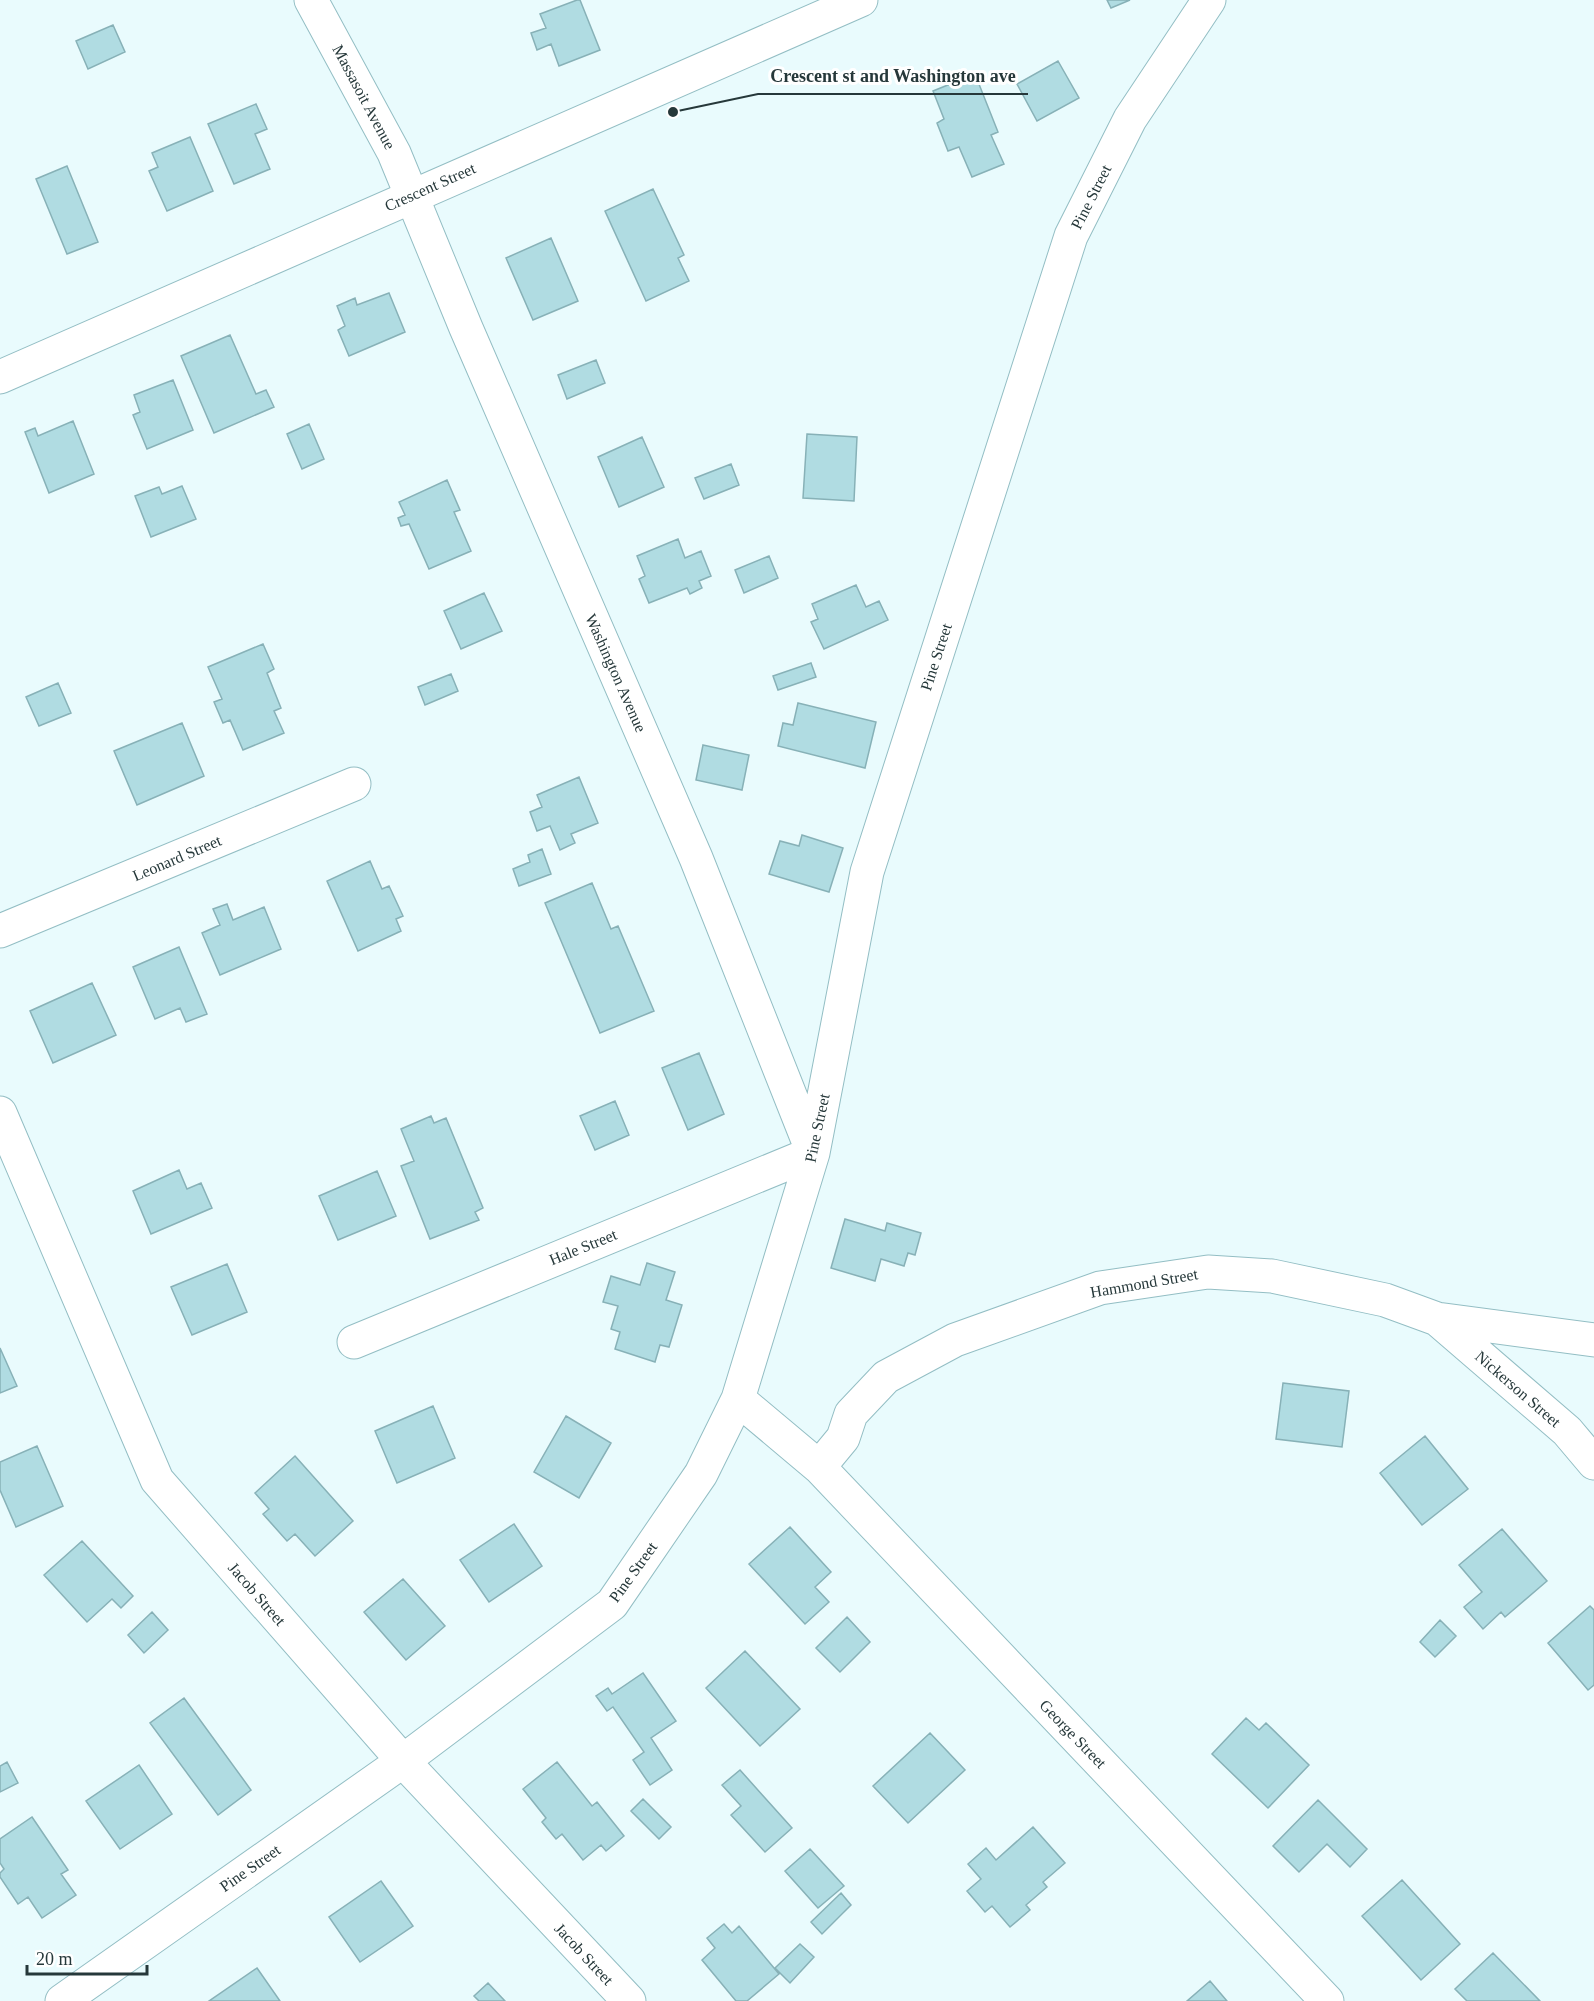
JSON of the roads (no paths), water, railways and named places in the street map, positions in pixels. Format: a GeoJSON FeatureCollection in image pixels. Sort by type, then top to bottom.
{"type":"FeatureCollection","features":[{"type":"Feature","properties":{"kind":"street","name":"Massasoit Avenue"},"geometry":{"type":"LineString","coordinates":[[311,0],[394,153],[412,195]]}},
{"type":"Feature","properties":{"kind":"street","name":"Crescent Street"},"geometry":{"type":"LineString","coordinates":[[0,377],[861,0]]}},
{"type":"Feature","properties":{"kind":"street","name":"Pine Street"},"geometry":{"type":"LineString","coordinates":[[62,2001],[403,1761],[612,1604],[701,1474],[738,1399],[813,1153],[867,872],[1071,236],[1130,119],[1209,0]]}},
{"type":"Feature","properties":{"kind":"street","name":"Washington Avenue"},"geometry":{"type":"LineString","coordinates":[[412,195],[461,317],[696,858],[813,1153]]}},
{"type":"Feature","properties":{"kind":"street","name":"Leonard Street"},"geometry":{"type":"LineString","coordinates":[[0,931],[354,784]]}},
{"type":"Feature","properties":{"kind":"street","name":"Jacob Street"},"geometry":{"type":"LineString","coordinates":[[0,1113],[157,1480],[403,1761],[629,2001]]}},
{"type":"Feature","properties":{"kind":"street","name":"Hale Street"},"geometry":{"type":"LineString","coordinates":[[354,1342],[813,1153]]}},
{"type":"Feature","properties":{"kind":"street","name":"Hammond Street"},"geometry":{"type":"LineString","coordinates":[[819,1467],[843,1438],[851,1414],[886,1377],[956,1340],[1100,1288],[1208,1272],[1272,1276],[1385,1300],[1437,1319],[1594,1341]]}},
{"type":"Feature","properties":{"kind":"street","name":"Nickerson Street"},"geometry":{"type":"LineString","coordinates":[[1437,1319],[1567,1431],[1594,1462]]}},
{"type":"Feature","properties":{"kind":"street"},"geometry":{"type":"LineString","coordinates":[[738,1399],[819,1467]]}},
{"type":"Feature","properties":{"kind":"street","name":"George Street"},"geometry":{"type":"LineString","coordinates":[[819,1467],[1327,2001]]}},
{"type":"Feature","properties":{"kind":"place","name":"Crescent st and Washington ave"},"geometry":{"type":"Point","coordinates":[673,112]}}]}
